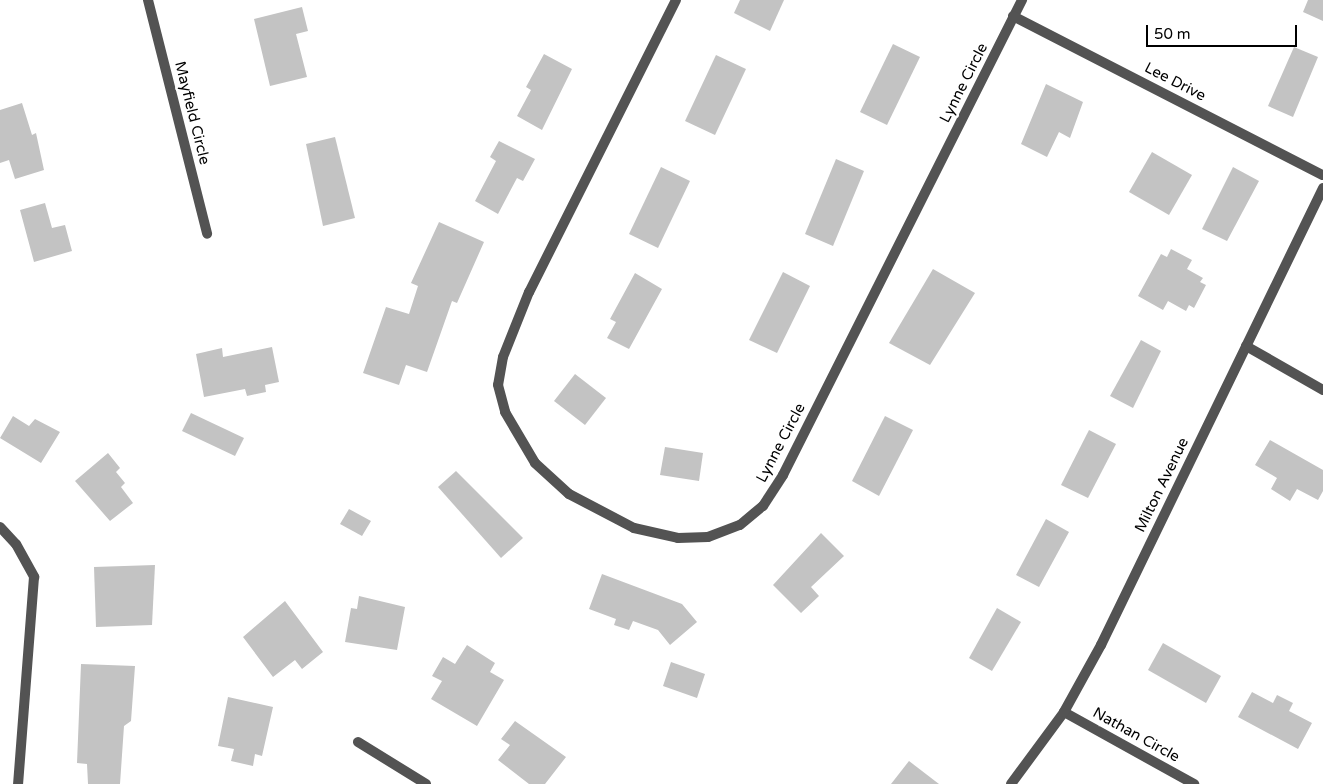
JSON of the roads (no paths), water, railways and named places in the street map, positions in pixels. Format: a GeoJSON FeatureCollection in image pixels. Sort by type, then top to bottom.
{"type":"FeatureCollection","features":[{"type":"Feature","properties":{"kind":"street","name":"Mayfield Circle"},"geometry":{"type":"LineString","coordinates":[[148,0],[207,234]]}},
{"type":"Feature","properties":{"kind":"street","name":"Lynne Circle"},"geometry":{"type":"LineString","coordinates":[[676,0],[529,292],[503,357],[498,385],[505,412],[535,463],[569,494],[634,528],[678,538],[708,537],[740,525],[763,506],[783,475],[1022,0]]}},
{"type":"Feature","properties":{"kind":"street","name":"Lee Drive"},"geometry":{"type":"LineString","coordinates":[[1014,16],[1323,175]]}},
{"type":"Feature","properties":{"kind":"street","name":"Milton Avenue"},"geometry":{"type":"LineString","coordinates":[[1011,784],[1064,712],[1102,645],[1323,188]]}},
{"type":"Feature","properties":{"kind":"street"},"geometry":{"type":"LineString","coordinates":[[1246,346],[1323,390]]}},
{"type":"Feature","properties":{"kind":"street"},"geometry":{"type":"LineString","coordinates":[[0,527],[16,544],[34,577],[18,784]]}},
{"type":"Feature","properties":{"kind":"street","name":"Nathan Circle"},"geometry":{"type":"LineString","coordinates":[[1064,712],[1194,784]]}},
{"type":"Feature","properties":{"kind":"street"},"geometry":{"type":"LineString","coordinates":[[358,742],[426,784]]}}]}
